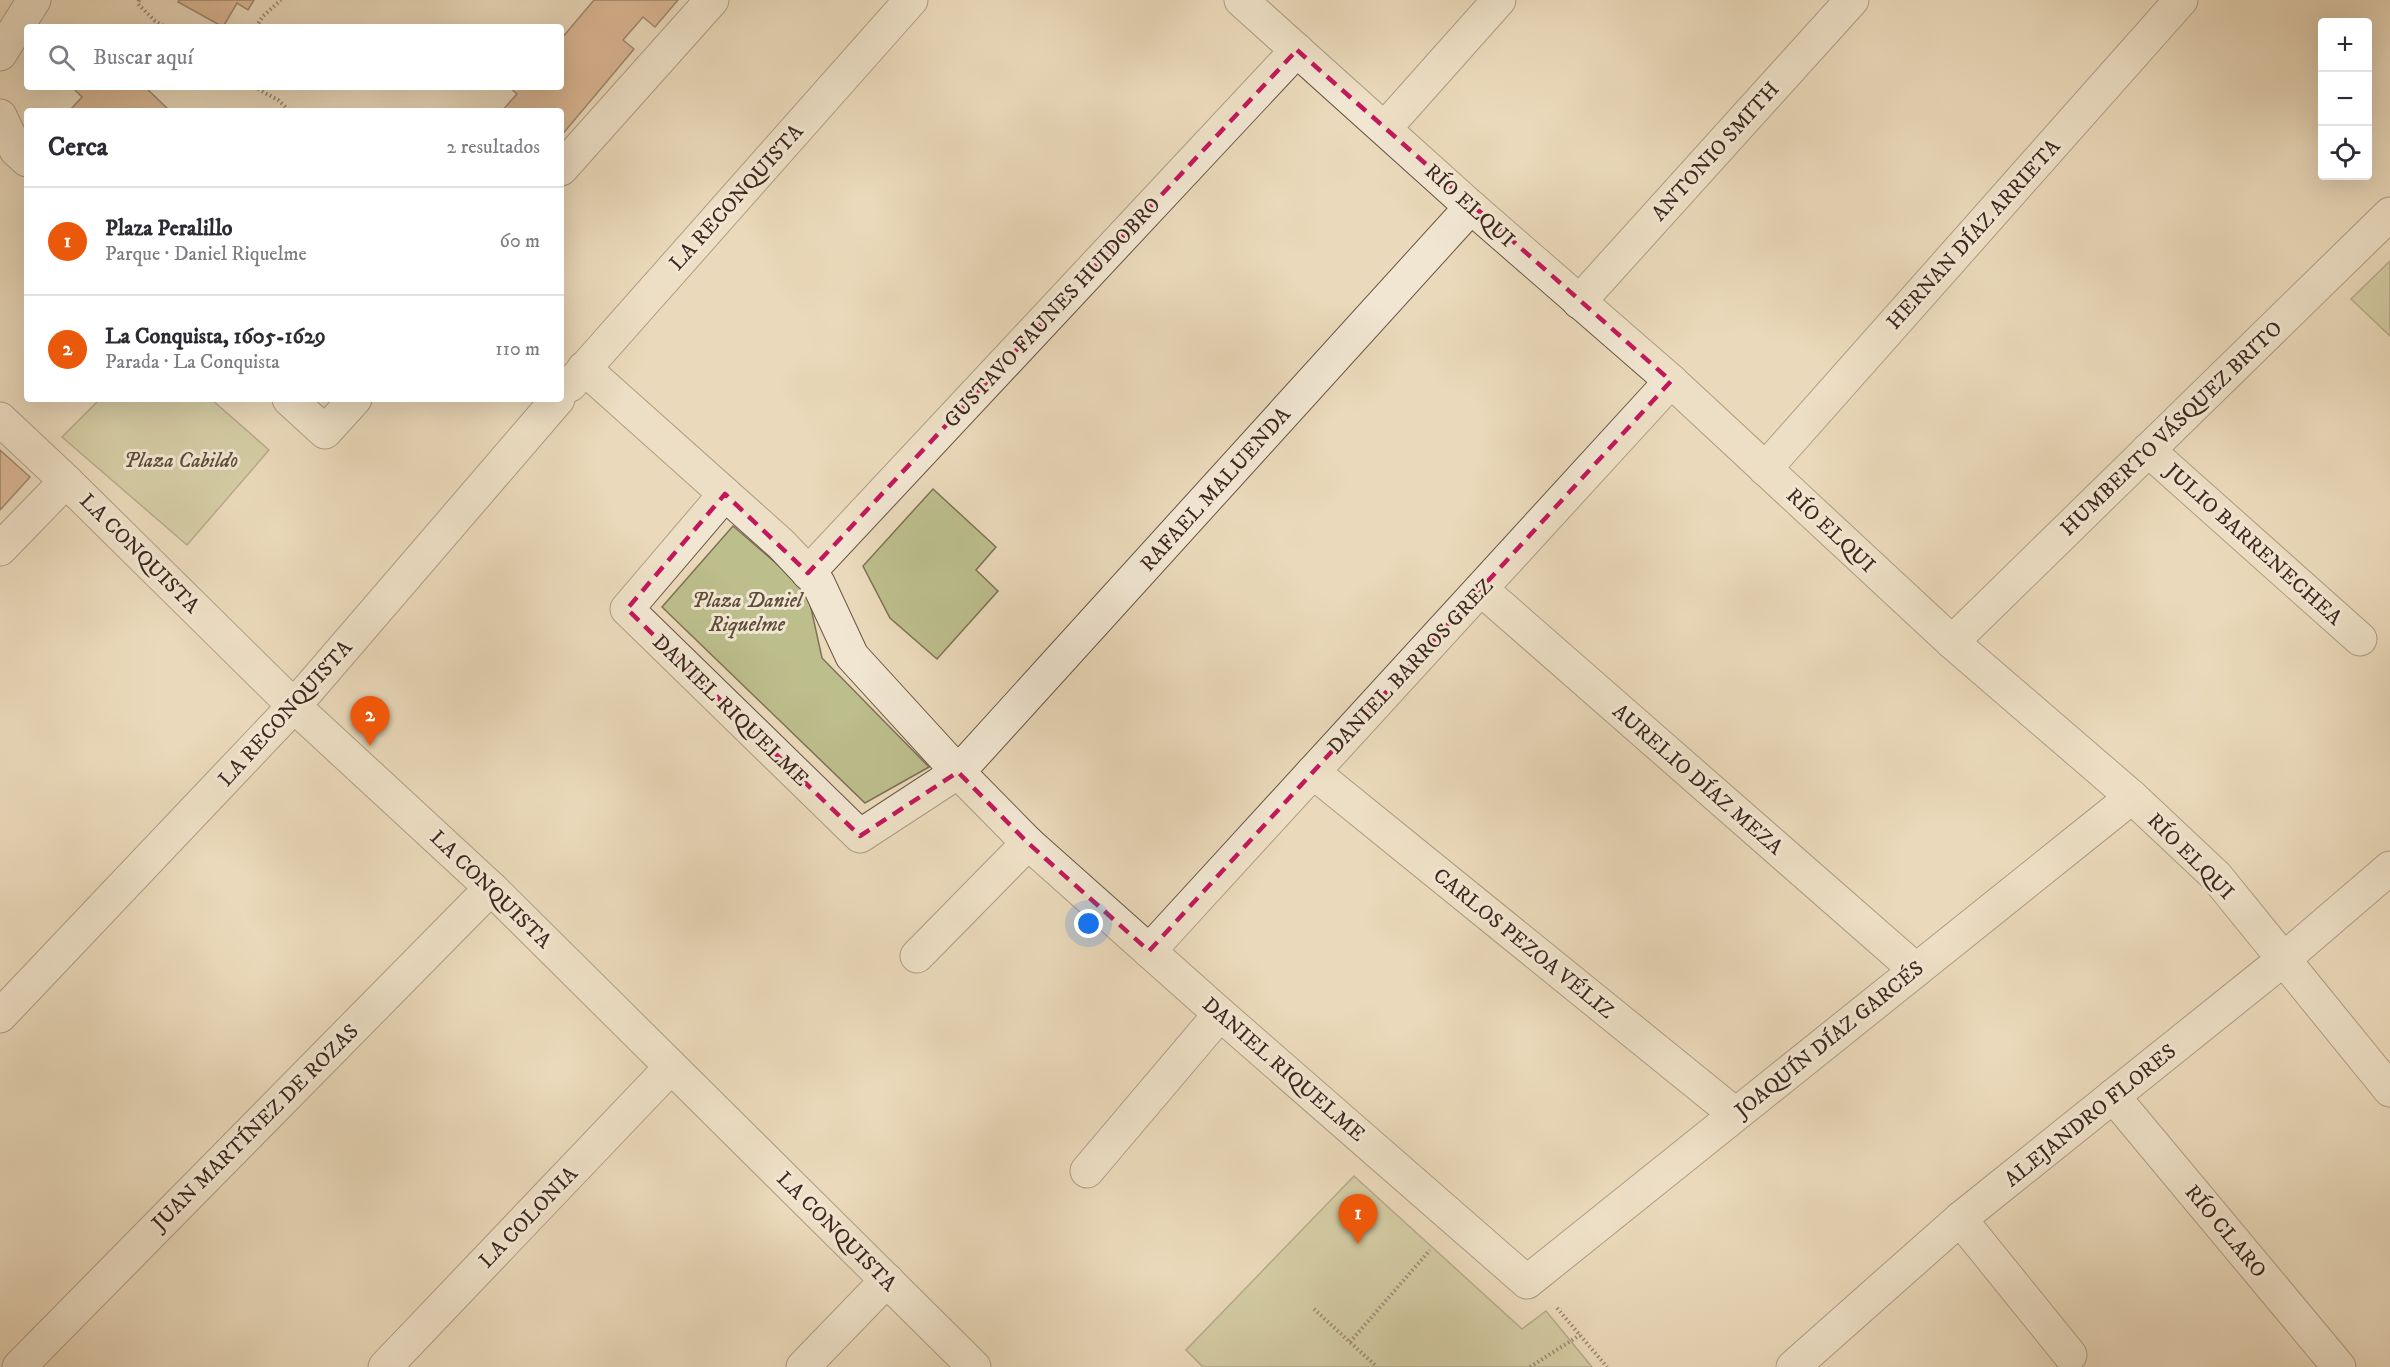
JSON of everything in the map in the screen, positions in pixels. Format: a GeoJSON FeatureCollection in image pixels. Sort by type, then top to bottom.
{"type":"FeatureCollection","features":[{"type":"Feature","properties":{"kind":"street"},"geometry":{"type":"LineString","coordinates":[[0,54],[34,0]]}},
{"type":"Feature","properties":{"kind":"street"},"geometry":{"type":"LineString","coordinates":[[564,166],[712,0]]}},
{"type":"Feature","properties":{"kind":"street","name":"LA RECONQUISTA"},"geometry":{"type":"LineString","coordinates":[[564,391],[910,0]]}},
{"type":"Feature","properties":{"kind":"street","name":"RÍO ELQUI"},"geometry":{"type":"LineString","coordinates":[[1241,0],[1471,207],[1671,381],[1952,642],[2132,797],[2216,876],[2390,1090]]}},
{"type":"Feature","properties":{"kind":"street"},"geometry":{"type":"LineString","coordinates":[[1385,128],[1499,0]]}},
{"type":"Feature","properties":{"kind":"street","name":"ANTONIO SMITH"},"geometry":{"type":"LineString","coordinates":[[1579,302],[1852,0]]}},
{"type":"Feature","properties":{"kind":"street","name":"HERNAN DÍAZ ARRIETA"},"geometry":{"type":"LineString","coordinates":[[1764,469],[2181,0]]}},
{"type":"Feature","properties":{"kind":"street","name":"GUSTAVO FAUNES HUIDOBRO"},"geometry":{"type":"LineString","coordinates":[[808,573],[1297,50]]}},
{"type":"Feature","properties":{"kind":"street"},"geometry":{"type":"LineString","coordinates":[[0,116],[16,150],[24,157]]}},
{"type":"Feature","properties":{"kind":"street","name":"RAFAEL MALUENDA"},"geometry":{"type":"LineString","coordinates":[[958,772],[1471,207]]}},
{"type":"Feature","properties":{"kind":"street","name":"HUMBERTO VÁSQUEZ BRITO"},"geometry":{"type":"LineString","coordinates":[[1952,642],[2390,214]]}},
{"type":"Feature","properties":{"kind":"street","name":"DANIEL RIQUELME"},"geometry":{"type":"LineString","coordinates":[[584,368],[781,544],[818,583],[852,656],[958,772],[1028,843],[1527,1282]]}},
{"type":"Feature","properties":{"kind":"street","name":"DANIEL BARROS GREZ"},"geometry":{"type":"LineString","coordinates":[[1149,951],[1671,381]]}},
{"type":"Feature","properties":{"kind":"street"},"geometry":{"type":"LineString","coordinates":[[292,402],[325,432],[352,402]]}},
{"type":"Feature","properties":{"kind":"street","name":"LA RECONQUISTA"},"geometry":{"type":"LineString","coordinates":[[0,1016],[294,706],[555,402]]}},
{"type":"Feature","properties":{"kind":"street","name":"LA CONQUISTA"},"geometry":{"type":"LineString","coordinates":[[0,419],[294,706],[491,888],[974,1367]]}},
{"type":"Feature","properties":{"kind":"street","name":"JULIO BARRENECHEA"},"geometry":{"type":"LineString","coordinates":[[2148,450],[2360,639]]}},
{"type":"Feature","properties":{"kind":"street"},"geometry":{"type":"LineString","coordinates":[[0,549],[66,481]]}},
{"type":"Feature","properties":{"kind":"street","name":"DANIEL RIQUELME"},"geometry":{"type":"LineString","coordinates":[[725,494],[627,609],[860,836],[958,772]]}},
{"type":"Feature","properties":{"kind":"street","name":"AURELIO DÍAZ MEZA"},"geometry":{"type":"LineString","coordinates":[[1481,589],[1916,970]]}},
{"type":"Feature","properties":{"kind":"street","name":"CARLOS PEZOA VÉLIZ"},"geometry":{"type":"LineString","coordinates":[[1313,772],[1735,1114]]}},
{"type":"Feature","properties":{"kind":"street","name":"JOAQUÍN DÍAZ GARCÉS"},"geometry":{"type":"LineString","coordinates":[[1527,1282],[2132,797]]}},
{"type":"Feature","properties":{"kind":"street"},"geometry":{"type":"LineString","coordinates":[[917,956],[1028,843]]}},
{"type":"Feature","properties":{"kind":"street","name":"ALEJANDRO FLORES"},"geometry":{"type":"LineString","coordinates":[[1793,1367],[1960,1219],[2283,958],[2390,868]]}},
{"type":"Feature","properties":{"kind":"street","name":"JUAN MARTÍNEZ DE ROZAS"},"geometry":{"type":"LineString","coordinates":[[19,1367],[491,888]]}},
{"type":"Feature","properties":{"kind":"street"},"geometry":{"type":"LineString","coordinates":[[1087,1171],[1220,1014]]}},
{"type":"Feature","properties":{"kind":"street","name":"LA COLONIA"},"geometry":{"type":"LineString","coordinates":[[385,1367],[671,1066]]}},
{"type":"Feature","properties":{"kind":"street","name":"RÍO CLARO"},"geometry":{"type":"LineString","coordinates":[[2113,1096],[2339,1367]]}},
{"type":"Feature","properties":{"kind":"street"},"geometry":{"type":"LineString","coordinates":[[1960,1219],[2070,1355]]}},
{"type":"Feature","properties":{"kind":"street"},"geometry":{"type":"LineString","coordinates":[[803,1367],[887,1280]]}},
{"type":"Feature","properties":{"kind":"path"},"geometry":{"type":"LineString","coordinates":[[139,0],[138,4],[161,24]]}},
{"type":"Feature","properties":{"kind":"path"},"geometry":{"type":"LineString","coordinates":[[258,24],[263,16],[281,0]]}},
{"type":"Feature","properties":{"kind":"path"},"geometry":{"type":"LineString","coordinates":[[260,90],[279,100],[287,108]]}},
{"type":"Feature","properties":{"kind":"path"},"geometry":{"type":"LineString","coordinates":[[1350,1342],[1456,1220]]}},
{"type":"Feature","properties":{"kind":"path"},"geometry":{"type":"LineString","coordinates":[[1527,1282],[1552,1302],[1607,1367]]}},
{"type":"Feature","properties":{"kind":"path"},"geometry":{"type":"LineString","coordinates":[[1314,1309],[1377,1367]]}},
{"type":"Feature","properties":{"kind":"path"},"geometry":{"type":"LineString","coordinates":[[1530,1367],[1580,1335]]}},
{"type":"Feature","properties":{"kind":"highlighted area"},"geometry":{"type":"Polygon","coordinates":[[[1297,50],[1671,381],[1149,951],[1028,843],[958,772],[860,836],[627,609],[725,494],[808,573],[1297,50]]]}},
{"type":"Feature","properties":{"kind":"green space"},"geometry":{"type":"Polygon","coordinates":[[[2390,261],[2390,336],[2351,299],[2390,261]]]}},
{"type":"Feature","properties":{"kind":"green space","name":"Plaza Cabildo"},"geometry":{"type":"Polygon","coordinates":[[[97,402],[214,402],[269,450],[187,545],[62,437],[97,402]]]}},
{"type":"Feature","properties":{"kind":"green space"},"geometry":{"type":"Polygon","coordinates":[[[933,489],[996,547],[976,570],[998,591],[937,659],[890,618],[863,566],[933,489]]]}},
{"type":"Feature","properties":{"kind":"green space","name":"Plaza Daniel Riquelme"},"geometry":{"type":"Polygon","coordinates":[[[733,526],[807,590],[822,658],[929,767],[865,803],[662,607],[733,526]]]}},
{"type":"Feature","properties":{"kind":"green space"},"geometry":{"type":"Polygon","coordinates":[[[1354,1176],[1522,1329],[1546,1311],[1592,1367],[1203,1367],[1186,1350],[1354,1176]]]}},
{"type":"Feature","properties":{"kind":"building"},"geometry":{"type":"Polygon","coordinates":[[[179,0],[254,0],[248,10],[237,3],[225,24],[218,24],[178,2],[179,0]]]}},
{"type":"Feature","properties":{"kind":"building"},"geometry":{"type":"Polygon","coordinates":[[[594,0],[678,0],[655,27],[643,17],[623,40],[634,49],[564,132],[564,108],[505,108],[517,94],[512,90],[564,90],[564,35],[594,0]]]}},
{"type":"Feature","properties":{"kind":"building"},"geometry":{"type":"Polygon","coordinates":[[[75,90],[148,90],[167,108],[72,108],[82,97],[75,90]]]}},
{"type":"Feature","properties":{"kind":"building"},"geometry":{"type":"Polygon","coordinates":[[[0,450],[30,477],[0,510],[0,450]]]}},
{"type":"Feature","properties":{"kind":"place","name":"La Conquista, 1605-1629"},"geometry":{"type":"Point","coordinates":[370,746]}},
{"type":"Feature","properties":{"kind":"place","name":"Plaza Peralillo"},"geometry":{"type":"Point","coordinates":[1358,1244]}}]}
